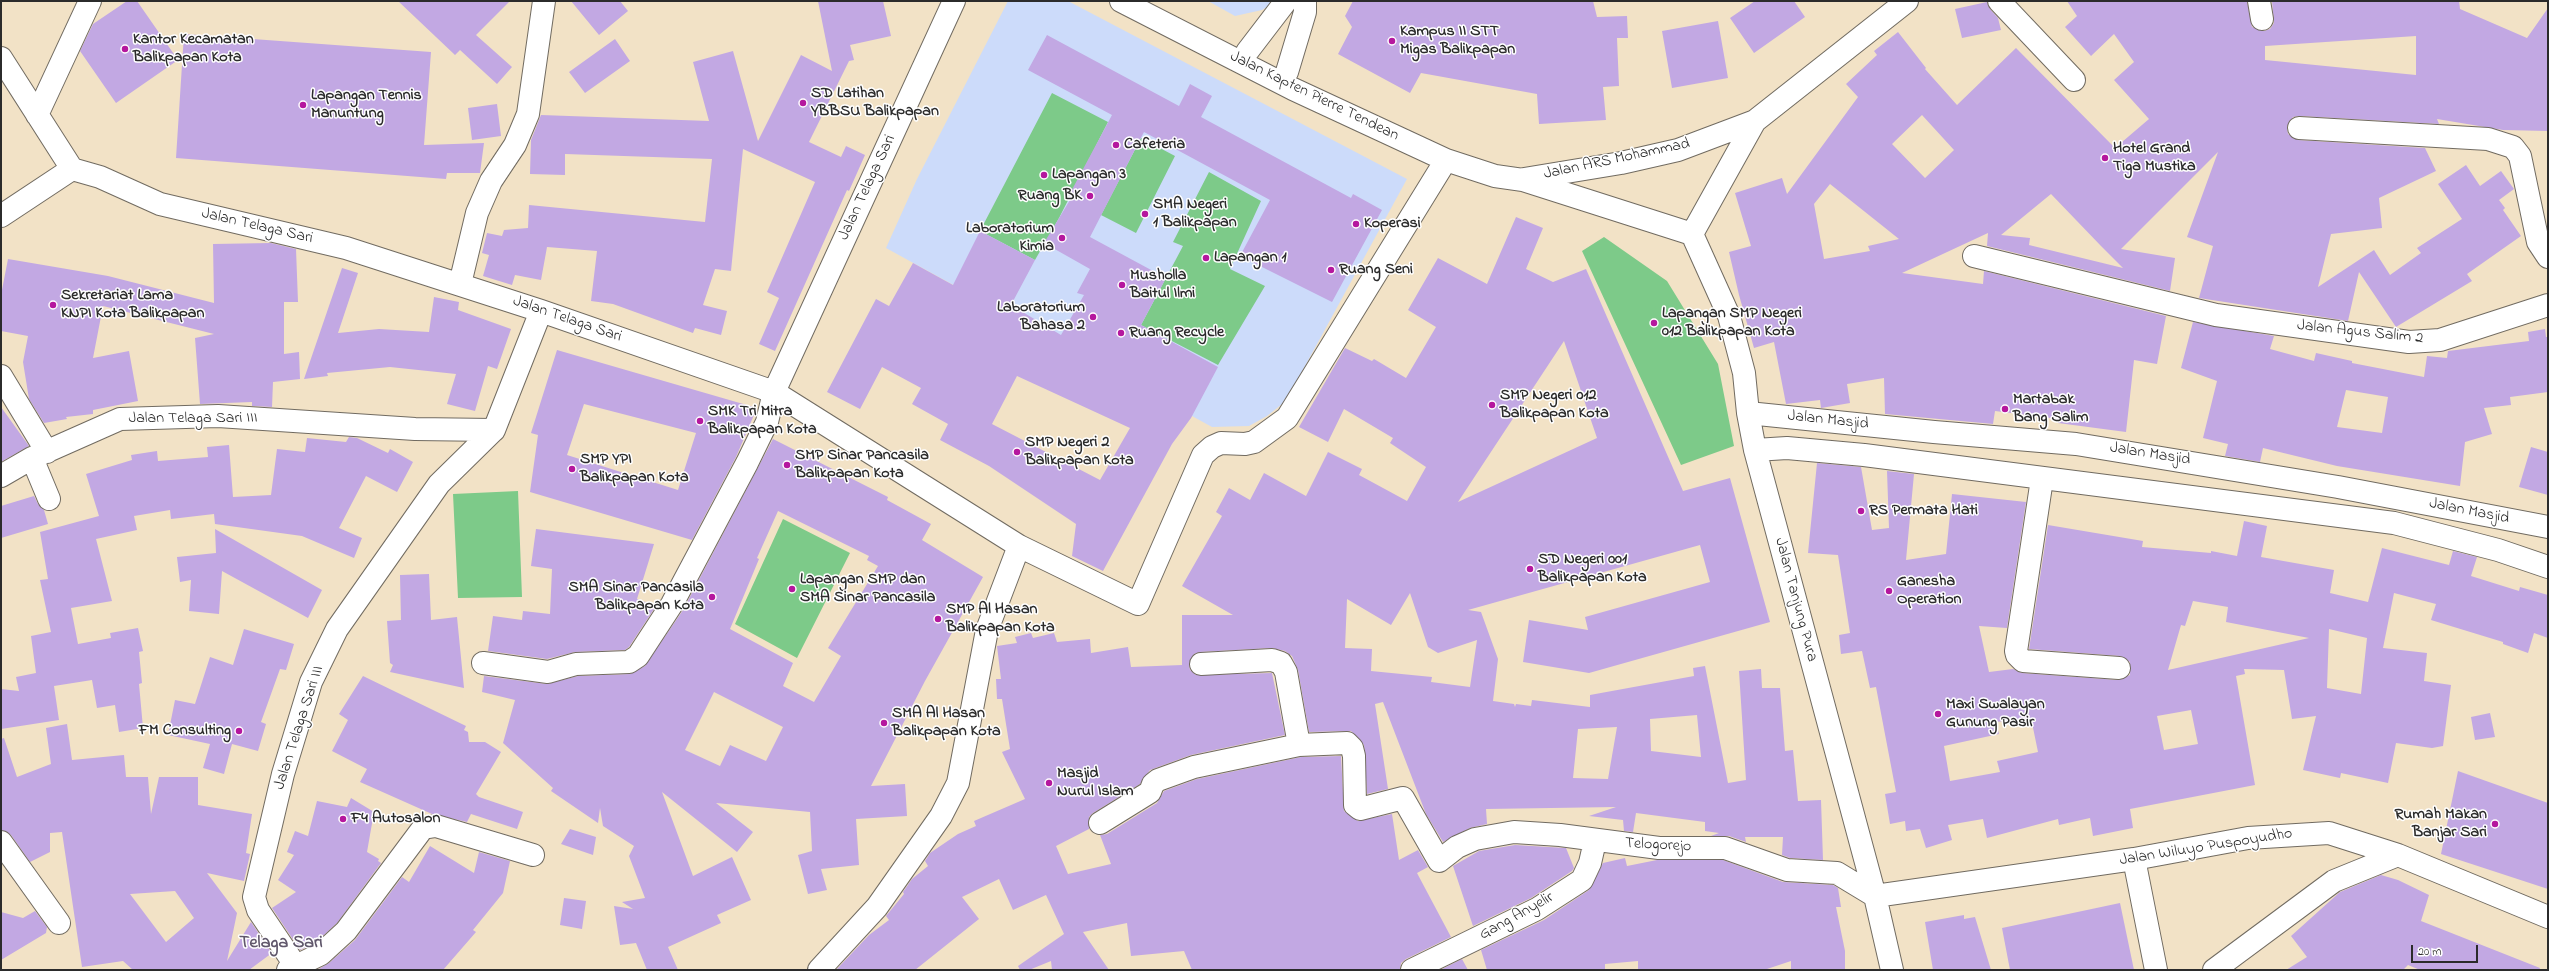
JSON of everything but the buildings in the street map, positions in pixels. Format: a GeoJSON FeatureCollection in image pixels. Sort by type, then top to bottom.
{"type":"FeatureCollection","features":[{"type":"Feature","properties":{"kind":"street"},"geometry":{"type":"LineString","coordinates":[[37,115],[90,1]]}},
{"type":"Feature","properties":{"kind":"street"},"geometry":{"type":"LineString","coordinates":[[460,284],[477,213],[491,181],[515,145],[528,114],[544,1]]}},
{"type":"Feature","properties":{"kind":"street","name":"Jalan Telaga Sari"},"geometry":{"type":"LineString","coordinates":[[72,169],[100,177],[160,204],[346,248],[460,284],[774,392],[954,1]]}},
{"type":"Feature","properties":{"kind":"street","name":"Jalan Kapten Pierre Tendean"},"geometry":{"type":"LineString","coordinates":[[1121,1],[1438,145],[1497,167],[1518,178],[1692,234]]}},
{"type":"Feature","properties":{"kind":"street","name":"Jalan Kapten Pierre Tendean"},"geometry":{"type":"LineString","coordinates":[[1149,1],[1247,52],[1272,69],[1293,89],[1446,160],[1495,176],[1518,178]]}},
{"type":"Feature","properties":{"kind":"street"},"geometry":{"type":"LineString","coordinates":[[1247,52],[1286,1]]}},
{"type":"Feature","properties":{"kind":"street"},"geometry":{"type":"LineString","coordinates":[[1272,69],[1305,12],[1305,1]]}},
{"type":"Feature","properties":{"kind":"street","name":"Jalan ARS Mohammad"},"geometry":{"type":"LineString","coordinates":[[1518,178],[1621,163],[1678,150],[1755,121],[1907,1]]}},
{"type":"Feature","properties":{"kind":"street"},"geometry":{"type":"LineString","coordinates":[[1999,1],[2074,80]]}},
{"type":"Feature","properties":{"kind":"street"},"geometry":{"type":"LineString","coordinates":[[1,58],[72,169],[1,216]]}},
{"type":"Feature","properties":{"kind":"street","name":"Jalan ARS Mohammad"},"geometry":{"type":"LineString","coordinates":[[1692,234],[1755,121]]}},
{"type":"Feature","properties":{"kind":"street"},"geometry":{"type":"LineString","coordinates":[[2299,128],[2488,139],[2513,147],[2520,156],[2538,242],[2548,256]]}},
{"type":"Feature","properties":{"kind":"street"},"geometry":{"type":"LineString","coordinates":[[483,663],[548,672],[576,664],[629,662],[638,656],[672,604],[746,463],[767,422],[774,392],[1019,546],[1138,604],[1203,455],[1212,447],[1221,443],[1245,444],[1254,442],[1287,418],[1446,160]]}},
{"type":"Feature","properties":{"kind":"street","name":"Jalan Tanjung Pura"},"geometry":{"type":"LineString","coordinates":[[1692,234],[1729,316],[1744,373],[1748,413],[1755,450],[1875,896],[1892,970]]}},
{"type":"Feature","properties":{"kind":"street","name":"Jalan Agus Salim 2"},"geometry":{"type":"LineString","coordinates":[[1974,256],[2216,315],[2408,342],[2440,340],[2548,305]]}},
{"type":"Feature","properties":{"kind":"street","name":"Jalan Telaga Sari III"},"geometry":{"type":"LineString","coordinates":[[292,967],[258,910],[254,897],[283,774],[311,682],[337,629],[438,484],[494,430],[541,311]]}},
{"type":"Feature","properties":{"kind":"street"},"geometry":{"type":"LineString","coordinates":[[1,376],[39,455],[48,499]]}},
{"type":"Feature","properties":{"kind":"street","name":"Jalan Masjid"},"geometry":{"type":"LineString","coordinates":[[1748,413],[1934,432],[2076,444],[2338,487],[2548,527]]}},
{"type":"Feature","properties":{"kind":"street","name":"Jalan Telaga Sari III"},"geometry":{"type":"LineString","coordinates":[[1,476],[39,455],[120,420],[218,416],[415,429],[494,430]]}},
{"type":"Feature","properties":{"kind":"street","name":"Jalan Masjid"},"geometry":{"type":"LineString","coordinates":[[1755,450],[1787,448],[2394,524],[2498,550],[2548,567]]}},
{"type":"Feature","properties":{"kind":"street"},"geometry":{"type":"LineString","coordinates":[[2042,479],[2016,651],[2017,656],[2023,661],[2119,668]]}},
{"type":"Feature","properties":{"kind":"street"},"geometry":{"type":"LineString","coordinates":[[819,970],[876,907],[941,816],[958,783],[988,630],[1019,546]]}},
{"type":"Feature","properties":{"kind":"street"},"geometry":{"type":"LineString","coordinates":[[1100,823],[1150,792],[1153,784],[1158,780],[1194,767],[1299,745],[1286,672],[1281,662],[1272,660],[1201,664]]}},
{"type":"Feature","properties":{"kind":"street","name":"Telogorejo"},"geometry":{"type":"LineString","coordinates":[[1299,745],[1347,743],[1351,745],[1354,756],[1355,805],[1360,809],[1403,798],[1439,861],[1457,847],[1475,839],[1514,832],[1560,835],[1595,841],[1659,848],[1725,848],[1786,870],[1837,873],[1875,896]]}},
{"type":"Feature","properties":{"kind":"street"},"geometry":{"type":"LineString","coordinates":[[292,967],[321,954],[346,931],[423,828],[436,826],[533,855]]}},
{"type":"Feature","properties":{"kind":"street","name":"Jalan Wiluyo Puspoyudho"},"geometry":{"type":"LineString","coordinates":[[1875,896],[2134,859],[2248,838],[2329,833],[2398,855],[2548,917]]}},
{"type":"Feature","properties":{"kind":"street","name":"Gang Anyelir"},"geometry":{"type":"LineString","coordinates":[[1412,970],[1537,909],[1582,880],[1590,863],[1595,841]]}},
{"type":"Feature","properties":{"kind":"street"},"geometry":{"type":"LineString","coordinates":[[1,842],[59,923]]}},
{"type":"Feature","properties":{"kind":"street"},"geometry":{"type":"LineString","coordinates":[[2214,970],[2334,881],[2398,855]]}},
{"type":"Feature","properties":{"kind":"street"},"geometry":{"type":"LineString","coordinates":[[2134,859],[2156,970]]}},
{"type":"Feature","properties":{"kind":"shaded area","name":"SMA Negeri 1 Balikpapan"},"geometry":{"type":"Polygon","coordinates":[[[1008,1],[1068,1],[1407,179],[1286,401],[1267,416],[1249,426],[1212,427],[886,248],[917,179],[1008,1]]]}},
{"type":"Feature","properties":{"kind":"shaded area"},"geometry":{"type":"Polygon","coordinates":[[[1208,1],[1277,1],[1262,10],[1235,16],[1208,1]]]}},
{"type":"Feature","properties":{"kind":"green space","name":"Lapangan 3"},"geometry":{"type":"Polygon","coordinates":[[[1052,93],[1108,122],[1059,218],[1035,260],[980,231],[1052,93]]]}},
{"type":"Feature","properties":{"kind":"green space"},"geometry":{"type":"Polygon","coordinates":[[[1141,138],[1175,156],[1136,233],[1101,215],[1141,138]]]}},
{"type":"Feature","properties":{"kind":"green space","name":"Lapangan 1"},"geometry":{"type":"Polygon","coordinates":[[[1209,172],[1261,201],[1230,269],[1265,286],[1218,365],[1141,325],[1183,246],[1173,242],[1209,172]]]}},
{"type":"Feature","properties":{"kind":"green space","name":"Lapangan SMP Negeri 012 Balikpapan Kota"},"geometry":{"type":"Polygon","coordinates":[[[1604,237],[1667,281],[1718,364],[1734,446],[1681,465],[1582,251],[1604,237]]]}},
{"type":"Feature","properties":{"kind":"green space"},"geometry":{"type":"Polygon","coordinates":[[[518,491],[522,597],[458,598],[453,494],[518,491]]]}},
{"type":"Feature","properties":{"kind":"green space","name":"Lapangan SMP dan SMA Sinar Pancasila"},"geometry":{"type":"Polygon","coordinates":[[[783,519],[850,553],[797,658],[735,624],[783,519]]]}},
{"type":"Feature","properties":{"kind":"place","name":"Kampus II STT Migas Balikpapan"},"geometry":{"type":"Point","coordinates":[1392,41]}},
{"type":"Feature","properties":{"kind":"place","name":"Kantor Kecamatan Balikpapan Kota"},"geometry":{"type":"Point","coordinates":[125,49]}},
{"type":"Feature","properties":{"kind":"place","name":"SD Latihan YBBSU Balikpapan"},"geometry":{"type":"Point","coordinates":[803,103]}},
{"type":"Feature","properties":{"kind":"place","name":"Lapangan Tennis Manuntung"},"geometry":{"type":"Point","coordinates":[303,105]}},
{"type":"Feature","properties":{"kind":"place","name":"Cafeteria"},"geometry":{"type":"Point","coordinates":[1116,145]}},
{"type":"Feature","properties":{"kind":"place","name":"Hotel Grand Tiga Mustika"},"geometry":{"type":"Point","coordinates":[2105,158]}},
{"type":"Feature","properties":{"kind":"place","name":"Lapangan 3"},"geometry":{"type":"Point","coordinates":[1044,175]}},
{"type":"Feature","properties":{"kind":"place","name":"Ruang BK"},"geometry":{"type":"Point","coordinates":[1090,196]}},
{"type":"Feature","properties":{"kind":"place","name":"SMA Negeri 1 Balikpapan"},"geometry":{"type":"Point","coordinates":[1145,214]}},
{"type":"Feature","properties":{"kind":"place","name":"Koperasi"},"geometry":{"type":"Point","coordinates":[1356,224]}},
{"type":"Feature","properties":{"kind":"place","name":"Laboratorium Kimia"},"geometry":{"type":"Point","coordinates":[1062,238]}},
{"type":"Feature","properties":{"kind":"place","name":"Lapangan 1"},"geometry":{"type":"Point","coordinates":[1206,258]}},
{"type":"Feature","properties":{"kind":"place","name":"Ruang Seni"},"geometry":{"type":"Point","coordinates":[1331,270]}},
{"type":"Feature","properties":{"kind":"place","name":"Musholla Baitul Ilmi"},"geometry":{"type":"Point","coordinates":[1122,285]}},
{"type":"Feature","properties":{"kind":"place","name":"Sekretariat Lama KNPI Kota Balikpapan"},"geometry":{"type":"Point","coordinates":[53,305]}},
{"type":"Feature","properties":{"kind":"place","name":"Laboratorium Bahasa 2"},"geometry":{"type":"Point","coordinates":[1093,317]}},
{"type":"Feature","properties":{"kind":"place","name":"Lapangan SMP Negeri 012 Balikpapan Kota"},"geometry":{"type":"Point","coordinates":[1654,323]}},
{"type":"Feature","properties":{"kind":"place","name":"Ruang Recycle"},"geometry":{"type":"Point","coordinates":[1121,333]}},
{"type":"Feature","properties":{"kind":"place","name":"SMP Negeri 012 Balikpapan Kota"},"geometry":{"type":"Point","coordinates":[1492,405]}},
{"type":"Feature","properties":{"kind":"place","name":"Martabak Bang Salim"},"geometry":{"type":"Point","coordinates":[2005,409]}},
{"type":"Feature","properties":{"kind":"place","name":"SMK Tri Mitra Balikpapan Kota"},"geometry":{"type":"Point","coordinates":[700,421]}},
{"type":"Feature","properties":{"kind":"place","name":"SMP Negeri 2 Balikpapan Kota"},"geometry":{"type":"Point","coordinates":[1017,452]}},
{"type":"Feature","properties":{"kind":"place","name":"SMP Sinar Pancasila Balikpapan Kota"},"geometry":{"type":"Point","coordinates":[787,465]}},
{"type":"Feature","properties":{"kind":"place","name":"SMP YPI Balikpapan Kota"},"geometry":{"type":"Point","coordinates":[572,469]}},
{"type":"Feature","properties":{"kind":"place","name":"RS Permata Hati"},"geometry":{"type":"Point","coordinates":[1861,511]}},
{"type":"Feature","properties":{"kind":"place","name":"SD Negeri 001 Balikpapan Kota"},"geometry":{"type":"Point","coordinates":[1530,569]}},
{"type":"Feature","properties":{"kind":"place","name":"Lapangan SMP dan SMA Sinar Pancasila"},"geometry":{"type":"Point","coordinates":[792,589]}},
{"type":"Feature","properties":{"kind":"place","name":"Ganesha Operation"},"geometry":{"type":"Point","coordinates":[1889,591]}},
{"type":"Feature","properties":{"kind":"place","name":"SMA Sinar Pancasila Balikpapan Kota"},"geometry":{"type":"Point","coordinates":[712,597]}},
{"type":"Feature","properties":{"kind":"place","name":"SMP Al Hasan Balikpapan Kota"},"geometry":{"type":"Point","coordinates":[938,619]}},
{"type":"Feature","properties":{"kind":"place","name":"Maxi Swalayan Gunung Pasir"},"geometry":{"type":"Point","coordinates":[1938,714]}},
{"type":"Feature","properties":{"kind":"place","name":"SMA Al Hasan Balikpapan Kota"},"geometry":{"type":"Point","coordinates":[884,723]}},
{"type":"Feature","properties":{"kind":"place","name":"FM Consulting"},"geometry":{"type":"Point","coordinates":[239,731]}},
{"type":"Feature","properties":{"kind":"place","name":"Masjid Nurul Islam"},"geometry":{"type":"Point","coordinates":[1049,783]}},
{"type":"Feature","properties":{"kind":"place","name":"F4 Autosalon"},"geometry":{"type":"Point","coordinates":[343,819]}},
{"type":"Feature","properties":{"kind":"place","name":"Rumah Makan Banjar Sari"},"geometry":{"type":"Point","coordinates":[2495,824]}},
{"type":"Feature","properties":{"kind":"district","name":"Telaga Sari"},"geometry":{"type":"Point","coordinates":[281,944]}}]}
